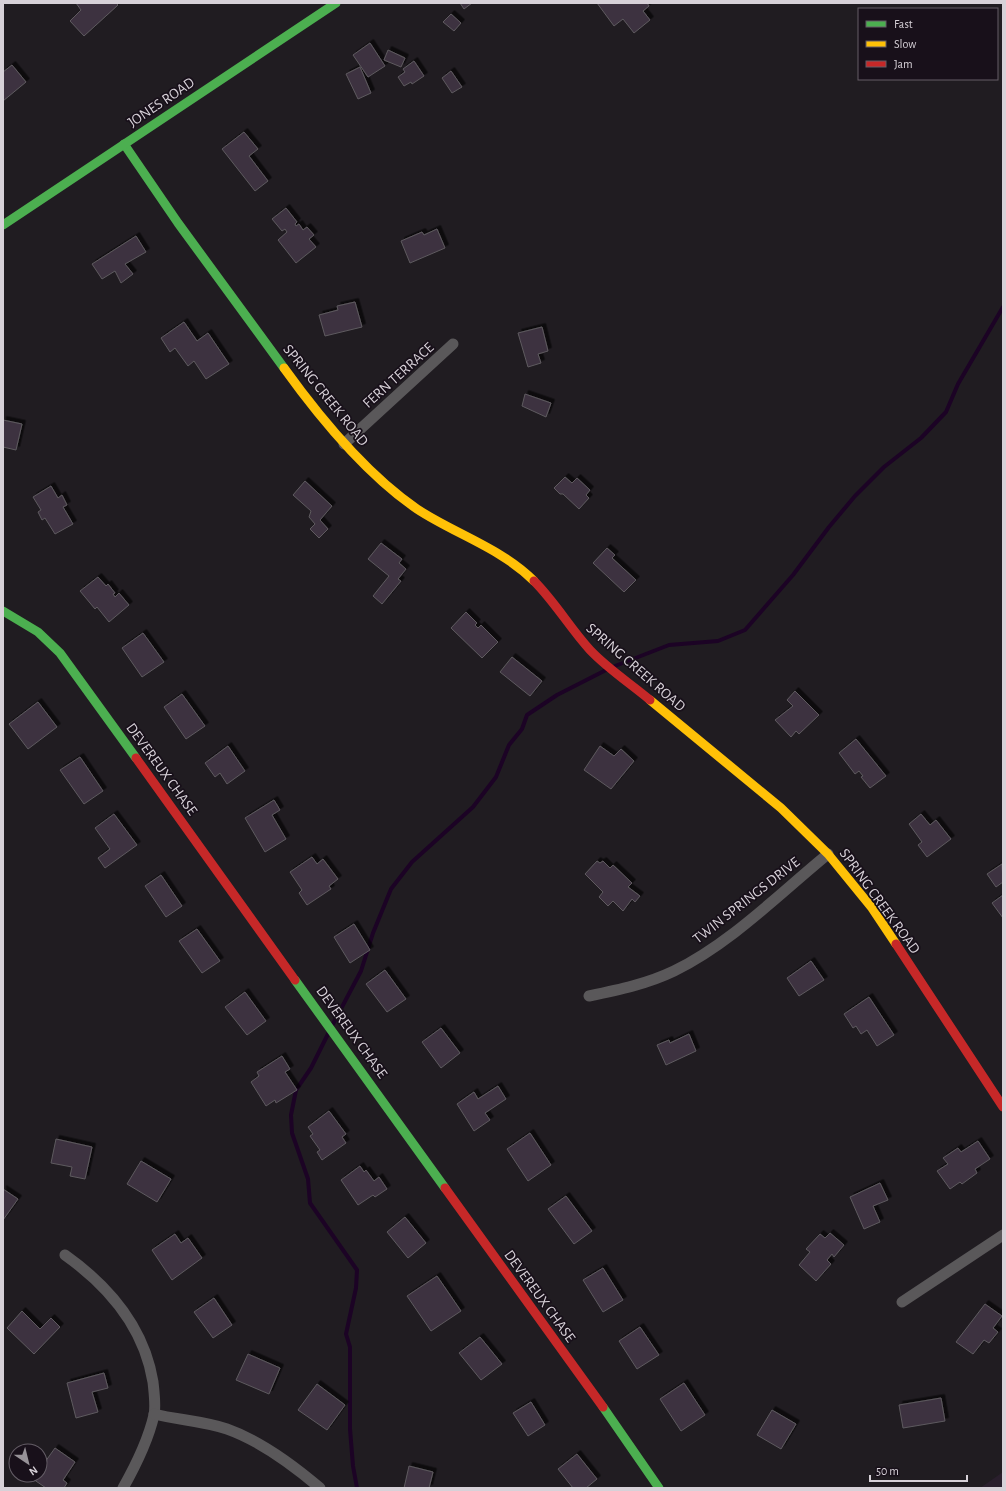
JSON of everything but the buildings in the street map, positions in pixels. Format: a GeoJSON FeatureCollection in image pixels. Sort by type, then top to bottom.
{"type":"FeatureCollection","features":[{"type":"Feature","properties":{"kind":"street","name":"JONES ROAD"},"geometry":{"type":"LineString","coordinates":[[3,225],[336,3]]}},
{"type":"Feature","properties":{"kind":"street","name":"SPRING CREEK ROAD"},"geometry":{"type":"LineString","coordinates":[[124,144],[178,223],[300,391],[344,444],[390,487],[416,508],[444,526],[494,551],[525,572],[545,592],[575,633],[592,652],[781,808],[828,854],[872,908],[1003,1107]]}},
{"type":"Feature","properties":{"kind":"street","name":"FERN TERRACE"},"geometry":{"type":"LineString","coordinates":[[344,444],[453,344]]}},
{"type":"Feature","properties":{"kind":"street","name":"DEVEREUX CHASE"},"geometry":{"type":"LineString","coordinates":[[3,611],[38,632],[60,653],[332,1027],[653,1477],[659,1488]]}},
{"type":"Feature","properties":{"kind":"street","name":"TWIN SPRINGS DRIVE"},"geometry":{"type":"LineString","coordinates":[[589,996],[646,982],[673,971],[698,958],[730,935],[828,854]]}},
{"type":"Feature","properties":{"kind":"street"},"geometry":{"type":"LineString","coordinates":[[902,1302],[1003,1235]]}},
{"type":"Feature","properties":{"kind":"street"},"geometry":{"type":"LineString","coordinates":[[66,1256],[89,1272],[113,1296],[137,1333],[150,1364],[154,1388],[154,1414],[138,1461],[123,1488]]}},
{"type":"Feature","properties":{"kind":"street"},"geometry":{"type":"LineString","coordinates":[[154,1414],[227,1429],[255,1442],[298,1469],[320,1488]]}},
{"type":"Feature","properties":{"kind":"shaded area"},"geometry":{"type":"Polygon","coordinates":[[[1003,1472],[1003,1488],[980,1488],[1003,1472]]]}},
{"type":"Feature","properties":{"kind":"waterway"},"geometry":{"type":"LineString","coordinates":[[615,666],[669,645],[718,641],[745,630],[793,575],[829,527],[855,496],[884,467],[921,438],[946,412],[958,384],[1003,307]]}},
{"type":"Feature","properties":{"kind":"waterway"},"geometry":{"type":"LineString","coordinates":[[333,1024],[361,971],[373,933],[391,889],[412,862],[473,807],[496,777],[509,745],[522,729],[527,715],[557,695],[606,670]]}},
{"type":"Feature","properties":{"kind":"waterway"},"geometry":{"type":"LineString","coordinates":[[329,1032],[311,1068],[296,1090],[291,1115],[292,1133],[308,1179],[310,1203],[357,1270],[356,1288],[346,1334],[350,1347],[350,1429],[353,1466],[357,1488]]}},
{"type":"Feature","properties":{"kind":"traffic: fast"},"geometry":{"type":"LineString","coordinates":[[3,225],[336,3]]}},
{"type":"Feature","properties":{"kind":"traffic: fast"},"geometry":{"type":"LineString","coordinates":[[124,144],[178,223],[284,368]]}},
{"type":"Feature","properties":{"kind":"traffic: fast"},"geometry":{"type":"LineString","coordinates":[[3,611],[38,632],[60,653],[136,758]]}},
{"type":"Feature","properties":{"kind":"traffic: fast"},"geometry":{"type":"LineString","coordinates":[[295,980],[445,1188]]}},
{"type":"Feature","properties":{"kind":"traffic: fast"},"geometry":{"type":"LineString","coordinates":[[603,1407],[659,1488]]}},
{"type":"Feature","properties":{"kind":"traffic: slow"},"geometry":{"type":"LineString","coordinates":[[284,368],[328,425],[345,444],[398,495],[432,518],[507,559],[534,581]]}},
{"type":"Feature","properties":{"kind":"traffic: slow"},"geometry":{"type":"LineString","coordinates":[[650,700],[781,808],[828,854],[872,908],[896,944]]}},
{"type":"Feature","properties":{"kind":"traffic: jam"},"geometry":{"type":"LineString","coordinates":[[534,581],[590,650],[612,670],[650,700]]}},
{"type":"Feature","properties":{"kind":"traffic: jam"},"geometry":{"type":"LineString","coordinates":[[136,758],[295,980]]}},
{"type":"Feature","properties":{"kind":"traffic: jam"},"geometry":{"type":"LineString","coordinates":[[896,944],[1003,1107]]}},
{"type":"Feature","properties":{"kind":"traffic: jam"},"geometry":{"type":"LineString","coordinates":[[445,1188],[603,1407]]}}]}
